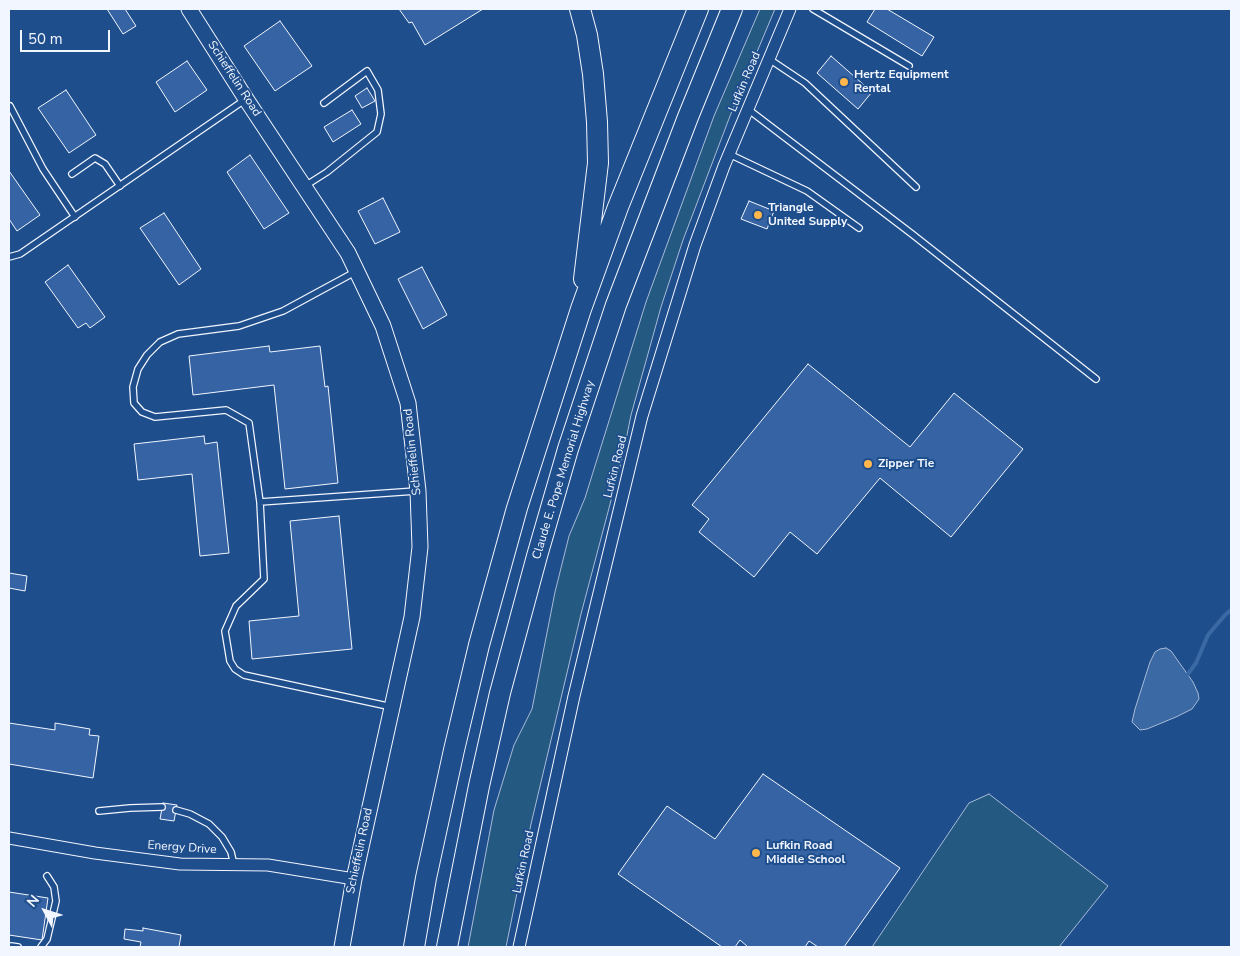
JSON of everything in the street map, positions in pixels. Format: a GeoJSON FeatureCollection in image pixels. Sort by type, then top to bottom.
{"type":"FeatureCollection","features":[{"type":"Feature","properties":{"kind":"highway"},"geometry":{"type":"LineString","coordinates":[[580,9],[594,74],[598,154],[581,309]]}},
{"type":"Feature","properties":{"kind":"highway"},"geometry":{"type":"LineString","coordinates":[[414,947],[426,878],[448,777],[479,645],[517,508],[581,309],[618,208],[698,9]]}},
{"type":"Feature","properties":{"kind":"highway","name":"Claude E. Pope Memorial Highway"},"geometry":{"type":"LineString","coordinates":[[447,947],[500,692],[568,449],[626,279],[688,116],[732,9]]}},
{"type":"Feature","properties":{"kind":"street","name":"Schieffelin Road"},"geometry":{"type":"LineString","coordinates":[[189,9],[348,253],[383,326],[408,403],[418,491],[420,547],[413,608],[354,879],[342,947]]}},
{"type":"Feature","properties":{"kind":"street","name":"Lufkin Road"},"geometry":{"type":"LineString","coordinates":[[519,947],[574,696],[642,416],[695,245],[729,154],[790,9]]}},
{"type":"Feature","properties":{"kind":"street","name":"Energy Drive"},"geometry":{"type":"LineString","coordinates":[[9,838],[95,853],[180,864],[268,865],[354,879]]}},
{"type":"Feature","properties":{"kind":"lane"},"geometry":{"type":"LineString","coordinates":[[813,9],[909,66]]}},
{"type":"Feature","properties":{"kind":"lane"},"geometry":{"type":"LineString","coordinates":[[769,60],[805,83],[916,188]]}},
{"type":"Feature","properties":{"kind":"lane"},"geometry":{"type":"LineString","coordinates":[[305,186],[327,172],[377,132],[381,114],[378,90],[367,71],[324,103]]}},
{"type":"Feature","properties":{"kind":"lane"},"geometry":{"type":"LineString","coordinates":[[9,257],[20,254],[246,99]]}},
{"type":"Feature","properties":{"kind":"lane"},"geometry":{"type":"LineString","coordinates":[[10,106],[43,169],[75,217]]}},
{"type":"Feature","properties":{"kind":"lane"},"geometry":{"type":"LineString","coordinates":[[748,110],[912,234],[1096,379]]}},
{"type":"Feature","properties":{"kind":"lane"},"geometry":{"type":"LineString","coordinates":[[729,154],[807,191],[859,228]]}},
{"type":"Feature","properties":{"kind":"lane"},"geometry":{"type":"LineString","coordinates":[[72,174],[95,158],[105,164],[120,186]]}},
{"type":"Feature","properties":{"kind":"lane"},"geometry":{"type":"LineString","coordinates":[[357,271],[282,311],[239,326],[178,334],[160,342],[147,354],[138,369],[133,387],[134,402],[142,412],[155,418],[226,410],[249,423],[260,502],[264,579],[236,606],[225,631],[230,661],[235,669],[244,675],[392,707]]}},
{"type":"Feature","properties":{"kind":"lane"},"geometry":{"type":"LineString","coordinates":[[260,502],[418,491]]}},
{"type":"Feature","properties":{"kind":"lane"},"geometry":{"type":"LineString","coordinates":[[99,811],[162,807]]}},
{"type":"Feature","properties":{"kind":"lane"},"geometry":{"type":"LineString","coordinates":[[176,810],[190,814],[209,824],[222,837],[231,852],[234,865]]}},
{"type":"Feature","properties":{"kind":"lane"},"geometry":{"type":"LineString","coordinates":[[41,947],[47,939],[56,901],[54,887],[47,876]]}},
{"type":"Feature","properties":{"kind":"shaded area"},"geometry":{"type":"Polygon","coordinates":[[[760,9],[775,9],[730,116],[683,240],[661,307],[631,415],[623,455],[581,614],[531,824],[506,947],[468,947],[494,810],[514,745],[532,709],[555,592],[569,536],[585,498],[646,302],[714,116],[760,9]]]}},
{"type":"Feature","properties":{"kind":"shaded area"},"geometry":{"type":"Polygon","coordinates":[[[1166,648],[1171,651],[1193,682],[1199,699],[1192,709],[1147,729],[1140,730],[1132,722],[1135,709],[1155,652],[1166,648]]]}},
{"type":"Feature","properties":{"kind":"shaded area"},"geometry":{"type":"Polygon","coordinates":[[[989,794],[1108,886],[1059,947],[872,947],[969,803],[989,794]]]}},
{"type":"Feature","properties":{"kind":"building"},"geometry":{"type":"Polygon","coordinates":[[[107,9],[125,9],[136,26],[123,34],[107,9]]]}},
{"type":"Feature","properties":{"kind":"building"},"geometry":{"type":"Polygon","coordinates":[[[399,9],[483,9],[425,45],[412,22],[409,23],[399,9]]]}},
{"type":"Feature","properties":{"kind":"building"},"geometry":{"type":"Polygon","coordinates":[[[875,9],[887,9],[934,37],[922,56],[867,22],[875,9]]]}},
{"type":"Feature","properties":{"kind":"building"},"geometry":{"type":"Polygon","coordinates":[[[280,21],[312,66],[275,91],[244,46],[280,21]]]}},
{"type":"Feature","properties":{"kind":"building","name":"Hertz Equipment Rental"},"geometry":{"type":"Polygon","coordinates":[[[831,56],[872,92],[858,109],[817,73],[831,56]]]}},
{"type":"Feature","properties":{"kind":"building"},"geometry":{"type":"Polygon","coordinates":[[[187,61],[207,90],[175,112],[156,82],[187,61]]]}},
{"type":"Feature","properties":{"kind":"building"},"geometry":{"type":"Polygon","coordinates":[[[367,88],[375,101],[362,108],[355,96],[367,88]]]}},
{"type":"Feature","properties":{"kind":"building"},"geometry":{"type":"Polygon","coordinates":[[[66,90],[96,135],[69,153],[38,108],[66,90]]]}},
{"type":"Feature","properties":{"kind":"building"},"geometry":{"type":"Polygon","coordinates":[[[352,110],[361,124],[333,142],[324,127],[352,110]]]}},
{"type":"Feature","properties":{"kind":"building"},"geometry":{"type":"Polygon","coordinates":[[[250,155],[289,213],[264,229],[227,172],[250,155]]]}},
{"type":"Feature","properties":{"kind":"building"},"geometry":{"type":"Polygon","coordinates":[[[9,171],[40,215],[17,231],[9,219],[9,171]]]}},
{"type":"Feature","properties":{"kind":"building"},"geometry":{"type":"Polygon","coordinates":[[[383,198],[400,232],[375,244],[358,211],[383,198]]]}},
{"type":"Feature","properties":{"kind":"building","name":"Triangle United Supply"},"geometry":{"type":"Polygon","coordinates":[[[749,201],[774,211],[767,229],[741,219],[749,201]]]}},
{"type":"Feature","properties":{"kind":"building"},"geometry":{"type":"Polygon","coordinates":[[[164,213],[201,269],[179,285],[140,228],[164,213]]]}},
{"type":"Feature","properties":{"kind":"building"},"geometry":{"type":"Polygon","coordinates":[[[68,265],[105,317],[90,328],[86,323],[78,328],[45,282],[68,265]]]}},
{"type":"Feature","properties":{"kind":"building"},"geometry":{"type":"Polygon","coordinates":[[[422,267],[447,315],[423,329],[398,279],[422,267]]]}},
{"type":"Feature","properties":{"kind":"building"},"geometry":{"type":"Polygon","coordinates":[[[269,346],[270,352],[320,346],[325,387],[328,386],[338,483],[285,489],[274,385],[193,395],[189,356],[269,346]]]}},
{"type":"Feature","properties":{"kind":"building","name":"Zipper Tie"},"geometry":{"type":"Polygon","coordinates":[[[808,364],[910,447],[954,393],[1023,449],[951,537],[880,478],[817,554],[790,532],[754,577],[699,532],[709,519],[692,505],[808,364]]]}},
{"type":"Feature","properties":{"kind":"building"},"geometry":{"type":"Polygon","coordinates":[[[204,436],[205,444],[217,442],[229,553],[200,556],[192,474],[138,480],[134,444],[204,436]]]}},
{"type":"Feature","properties":{"kind":"building"},"geometry":{"type":"Polygon","coordinates":[[[339,516],[352,649],[252,659],[249,621],[299,616],[290,521],[339,516]]]}},
{"type":"Feature","properties":{"kind":"building"},"geometry":{"type":"Polygon","coordinates":[[[9,573],[27,576],[25,591],[9,588],[9,573]]]}},
{"type":"Feature","properties":{"kind":"building"},"geometry":{"type":"Polygon","coordinates":[[[9,723],[55,730],[55,723],[90,729],[89,735],[99,736],[93,778],[9,764],[9,723]]]}},
{"type":"Feature","properties":{"kind":"building","name":"Lufkin Road Middle School"},"geometry":{"type":"Polygon","coordinates":[[[763,774],[900,868],[844,947],[818,947],[809,941],[805,947],[748,947],[740,940],[735,947],[722,947],[618,874],[667,806],[715,839],[763,774]]]}},
{"type":"Feature","properties":{"kind":"building"},"geometry":{"type":"Polygon","coordinates":[[[163,803],[177,805],[174,821],[160,819],[163,803]]]}},
{"type":"Feature","properties":{"kind":"building"},"geometry":{"type":"Polygon","coordinates":[[[9,892],[48,898],[42,940],[9,935],[9,892]]]}},
{"type":"Feature","properties":{"kind":"building"},"geometry":{"type":"Polygon","coordinates":[[[143,928],[181,935],[179,947],[140,947],[141,942],[124,939],[125,929],[143,931],[143,928]]]}},
{"type":"Feature","properties":{"kind":"waterway"},"geometry":{"type":"LineString","coordinates":[[1184,677],[1196,663],[1208,635],[1231,610]]}},
{"type":"Feature","properties":{"kind":"place","name":"Hertz Equipment Rental"},"geometry":{"type":"Point","coordinates":[844,82]}},
{"type":"Feature","properties":{"kind":"place","name":"Triangle United Supply"},"geometry":{"type":"Point","coordinates":[758,215]}},
{"type":"Feature","properties":{"kind":"place","name":"Zipper Tie"},"geometry":{"type":"Point","coordinates":[868,464]}},
{"type":"Feature","properties":{"kind":"place","name":"Lufkin Road Middle School"},"geometry":{"type":"Point","coordinates":[756,853]}}]}
